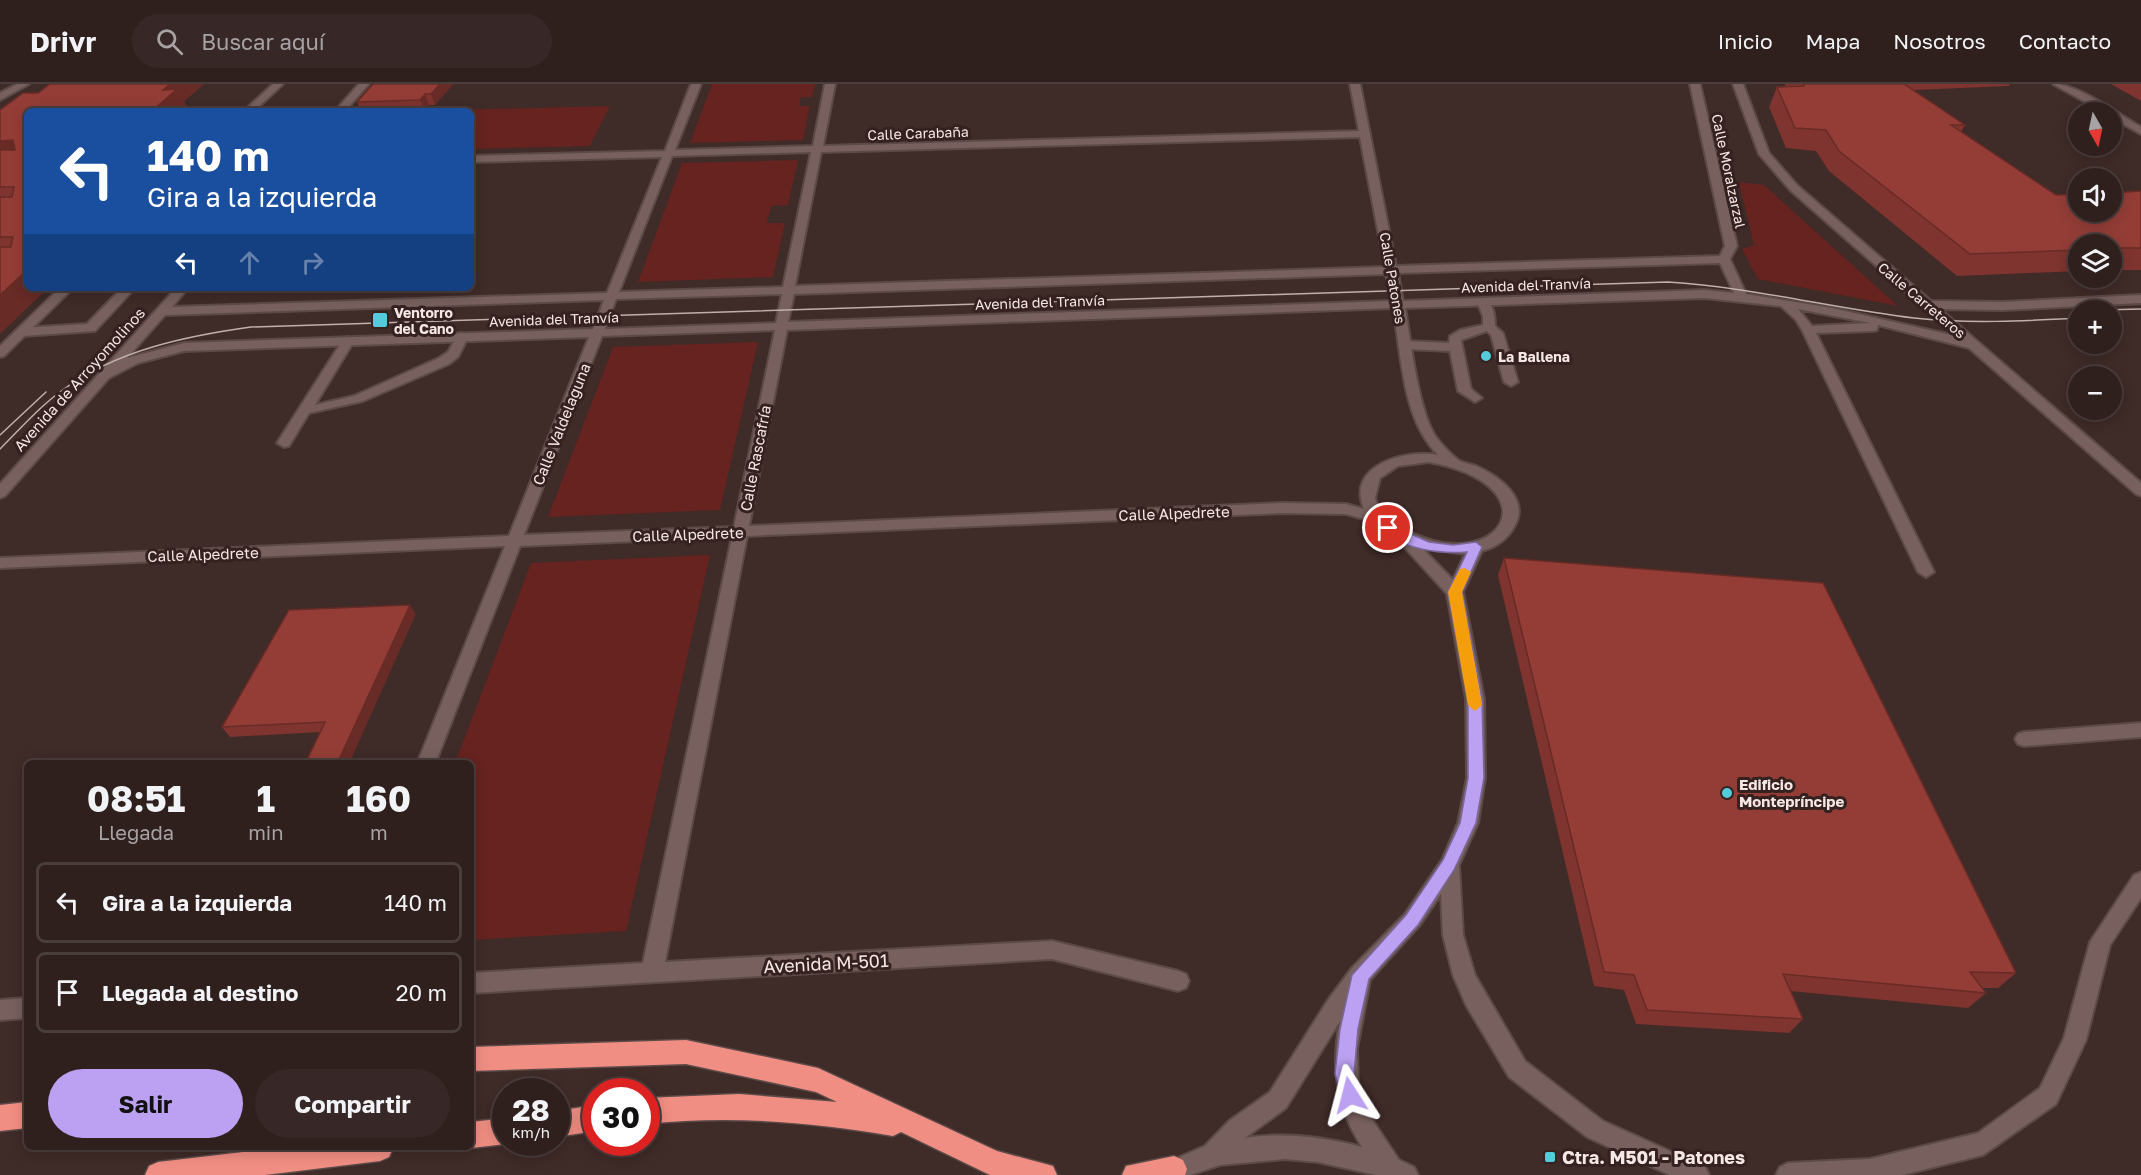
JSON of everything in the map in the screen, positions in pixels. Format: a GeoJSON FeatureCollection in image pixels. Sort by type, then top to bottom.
{"type":"FeatureCollection","features":[{"type":"Feature","properties":{"kind":"highway"},"geometry":{"type":"LineString","coordinates":[[474,1059],[686,1052],[818,1080],[995,1164],[1044,1175]]}},
{"type":"Feature","properties":{"kind":"highway"},"geometry":{"type":"LineString","coordinates":[[660,1109],[681,1107],[811,1109],[913,1126]]}},
{"type":"Feature","properties":{"kind":"highway"},"geometry":{"type":"LineString","coordinates":[[0,1118],[24,1114]]}},
{"type":"Feature","properties":{"kind":"highway"},"geometry":{"type":"LineString","coordinates":[[474,1135],[492,1133]]}},
{"type":"Feature","properties":{"kind":"highway"},"geometry":{"type":"LineString","coordinates":[[158,1175],[364,1150]]}},
{"type":"Feature","properties":{"kind":"highway"},"geometry":{"type":"LineString","coordinates":[[1135,1175],[1170,1172]]}},
{"type":"Feature","properties":{"kind":"street"},"geometry":{"type":"LineString","coordinates":[[0,97],[24,84]]}},
{"type":"Feature","properties":{"kind":"street"},"geometry":{"type":"LineString","coordinates":[[252,108],[278,84]]}},
{"type":"Feature","properties":{"kind":"street"},"geometry":{"type":"LineString","coordinates":[[343,108],[364,84]]}},
{"type":"Feature","properties":{"kind":"street","name":"Calle Valdelaguna"},"geometry":{"type":"LineString","coordinates":[[428,760],[696,84]]}},
{"type":"Feature","properties":{"kind":"street","name":"Calle Rascafría"},"geometry":{"type":"LineString","coordinates":[[652,972],[830,84]]}},
{"type":"Feature","properties":{"kind":"street","name":"Calle Patones"},"geometry":{"type":"LineString","coordinates":[[1355,84],[1423,422],[1430,439],[1452,461]]}},
{"type":"Feature","properties":{"kind":"street","name":"Calle Moralzarzal"},"geometry":{"type":"LineString","coordinates":[[1695,84],[1731,246],[1724,259]]}},
{"type":"Feature","properties":{"kind":"street","name":"Calle Carreteros"},"geometry":{"type":"LineString","coordinates":[[1738,84],[1764,154],[1794,188],[2141,491]]}},
{"type":"Feature","properties":{"kind":"street"},"geometry":{"type":"LineString","coordinates":[[2058,84],[2090,102]]}},
{"type":"Feature","properties":{"kind":"street"},"geometry":{"type":"LineString","coordinates":[[2122,120],[2141,119]]}},
{"type":"Feature","properties":{"kind":"street"},"geometry":{"type":"LineString","coordinates":[[2122,120],[2141,131]]}},
{"type":"Feature","properties":{"kind":"street","name":"Calle Carabaña"},"geometry":{"type":"LineString","coordinates":[[474,159],[1365,134]]}},
{"type":"Feature","properties":{"kind":"street"},"geometry":{"type":"LineString","coordinates":[[1724,259],[1741,296]]}},
{"type":"Feature","properties":{"kind":"street","name":"Avenida del Tranvía"},"geometry":{"type":"LineString","coordinates":[[162,311],[1393,268],[1724,259]]}},
{"type":"Feature","properties":{"kind":"street"},"geometry":{"type":"LineString","coordinates":[[0,353],[64,291]]}},
{"type":"Feature","properties":{"kind":"street"},"geometry":{"type":"LineString","coordinates":[[22,332],[91,328],[126,291]]}},
{"type":"Feature","properties":{"kind":"street","name":"Avenida de Arroyomolinos"},"geometry":{"type":"LineString","coordinates":[[0,493],[179,291]]}},
{"type":"Feature","properties":{"kind":"street","name":"Avenida del Tranvía"},"geometry":{"type":"LineString","coordinates":[[105,375],[133,360],[184,347],[1704,294],[1741,296],[1785,303],[1902,326],[1977,346]]}},
{"type":"Feature","properties":{"kind":"street"},"geometry":{"type":"LineString","coordinates":[[1927,305],[2002,306],[2141,299]]}},
{"type":"Feature","properties":{"kind":"street"},"geometry":{"type":"LineString","coordinates":[[1483,302],[1489,316],[1489,327]]}},
{"type":"Feature","properties":{"kind":"street"},"geometry":{"type":"LineString","coordinates":[[1785,303],[1801,318],[1808,330],[1926,572]]}},
{"type":"Feature","properties":{"kind":"street"},"geometry":{"type":"LineString","coordinates":[[1808,330],[1902,326]]}},
{"type":"Feature","properties":{"kind":"street"},"geometry":{"type":"LineString","coordinates":[[1475,398],[1466,391],[1454,339],[1464,333],[1489,327]]}},
{"type":"Feature","properties":{"kind":"street"},"geometry":{"type":"LineString","coordinates":[[1489,327],[1497,333],[1511,382]]}},
{"type":"Feature","properties":{"kind":"street"},"geometry":{"type":"LineString","coordinates":[[304,410],[330,409],[348,404],[444,361],[453,354],[462,337]]}},
{"type":"Feature","properties":{"kind":"street"},"geometry":{"type":"LineString","coordinates":[[284,442],[348,341]]}},
{"type":"Feature","properties":{"kind":"street"},"geometry":{"type":"LineString","coordinates":[[1406,345],[1454,347]]}},
{"type":"Feature","properties":{"kind":"street"},"geometry":{"type":"LineString","coordinates":[[1212,1156],[1237,1129],[1278,1100],[1336,1007],[1360,975],[1412,920],[1449,865],[1468,823],[1476,778],[1475,699],[1455,592],[1404,538],[1376,517],[1368,502],[1367,487],[1374,475],[1388,465],[1418,459],[1452,461],[1475,470],[1494,482],[1506,496],[1511,512],[1508,526],[1496,539],[1476,547],[1453,549],[1428,546],[1404,538]]}},
{"type":"Feature","properties":{"kind":"street","name":"Calle Alpedrete"},"geometry":{"type":"LineString","coordinates":[[0,563],[1282,508],[1346,509],[1376,517]]}},
{"type":"Feature","properties":{"kind":"street"},"geometry":{"type":"LineString","coordinates":[[1455,592],[1476,547]]}},
{"type":"Feature","properties":{"kind":"street"},"geometry":{"type":"LineString","coordinates":[[2024,739],[2141,730]]}},
{"type":"Feature","properties":{"kind":"street"},"geometry":{"type":"LineString","coordinates":[[1449,865],[1453,935],[1464,975],[1473,998],[1516,1069],[1595,1129],[1697,1175]]}},
{"type":"Feature","properties":{"kind":"street"},"geometry":{"type":"LineString","coordinates":[[1788,1175],[1870,1171],[1983,1143],[2048,1096],[2075,1040],[2100,942],[2141,881]]}},
{"type":"Feature","properties":{"kind":"street","name":"Avenida M-501"},"geometry":{"type":"LineString","coordinates":[[474,983],[1052,950],[1178,981]]}},
{"type":"Feature","properties":{"kind":"street"},"geometry":{"type":"LineString","coordinates":[[1360,975],[1349,1029],[1344,1074],[1356,1115],[1398,1171]]}},
{"type":"Feature","properties":{"kind":"street"},"geometry":{"type":"LineString","coordinates":[[0,1010],[24,1008]]}},
{"type":"Feature","properties":{"kind":"street"},"geometry":{"type":"LineString","coordinates":[[1170,1172],[1212,1156],[1280,1147],[1330,1150],[1398,1171]]}},
{"type":"Feature","properties":{"kind":"shaded area"},"geometry":{"type":"Polygon","coordinates":[[[712,84],[815,84],[812,97],[801,97],[799,106],[810,106],[803,140],[690,143],[712,84]]]}},
{"type":"Feature","properties":{"kind":"shaded area"},"geometry":{"type":"Polygon","coordinates":[[[610,106],[590,146],[474,149],[474,110],[610,106]]]}},
{"type":"Feature","properties":{"kind":"shaded area"},"geometry":{"type":"Polygon","coordinates":[[[798,160],[788,205],[771,206],[767,223],[785,223],[773,277],[638,282],[682,163],[798,160]]]}},
{"type":"Feature","properties":{"kind":"shaded area"},"geometry":{"type":"Polygon","coordinates":[[[1739,182],[1764,185],[1898,306],[1758,279],[1742,249],[1754,245],[1739,182]]]}},
{"type":"Feature","properties":{"kind":"shaded area"},"geometry":{"type":"Polygon","coordinates":[[[758,342],[720,510],[548,517],[613,347],[758,342]]]}},
{"type":"Feature","properties":{"kind":"shaded area"},"geometry":{"type":"Polygon","coordinates":[[[710,555],[626,931],[474,940],[474,760],[456,760],[531,563],[710,555]]]}},
{"type":"Feature","properties":{"kind":"building"},"geometry":{"type":"Polygon","coordinates":[[[50,84],[170,84],[163,90],[177,89],[155,108],[24,108],[24,273],[0,295],[0,247],[11,247],[13,237],[0,237],[0,197],[12,197],[14,187],[0,187],[0,150],[15,150],[13,140],[0,141],[0,110],[23,93],[38,93],[50,84]]]}},
{"type":"Feature","properties":{"kind":"building"},"geometry":{"type":"Polygon","coordinates":[[[373,84],[440,84],[431,94],[425,94],[420,100],[357,102],[373,84]]]}},
{"type":"Feature","properties":{"kind":"building"},"geometry":{"type":"Polygon","coordinates":[[[1803,84],[1904,84],[1965,125],[1951,125],[2056,195],[2068,194],[2068,222],[2122,222],[2122,192],[2141,191],[2141,248],[2122,248],[2122,234],[2068,234],[2068,250],[1970,254],[1839,151],[1826,130],[1795,128],[1777,87],[1804,86],[1803,84]]]}},
{"type":"Feature","properties":{"kind":"building","name":"Edificio Montepríncipe"},"geometry":{"type":"Polygon","coordinates":[[[1504,558],[1823,583],[2016,973],[1970,972],[1986,993],[1783,974],[1803,1019],[1647,1010],[1634,975],[1604,972],[1504,558]]]}},
{"type":"Feature","properties":{"kind":"building"},"geometry":{"type":"Polygon","coordinates":[[[410,605],[339,760],[307,760],[325,722],[222,727],[289,610],[410,605]]]}},
{"type":"Feature","properties":{"kind":"tram line"},"geometry":{"type":"LineString","coordinates":[[0,449],[55,396],[107,364],[178,340],[251,327],[1668,282],[1730,288],[1883,314],[1934,320],[2068,318]]}},
{"type":"Feature","properties":{"kind":"tram line"},"geometry":{"type":"LineString","coordinates":[[2122,309],[2141,309]]}},
{"type":"Feature","properties":{"kind":"tram line"},"geometry":{"type":"LineString","coordinates":[[0,435],[46,392]]}},
{"type":"Feature","properties":{"kind":"slow traffic"},"geometry":{"type":"LineString","coordinates":[[1464,572],[1455,592],[1475,705]]}},
{"type":"Feature","properties":{"kind":"place","name":"Ventorro del Cano"},"geometry":{"type":"Point","coordinates":[380,320]}},
{"type":"Feature","properties":{"kind":"place","name":"La Ballena"},"geometry":{"type":"Point","coordinates":[1486,356]}},
{"type":"Feature","properties":{"kind":"place","name":"Edificio Montepríncipe"},"geometry":{"type":"Point","coordinates":[1727,793]}},
{"type":"Feature","properties":{"kind":"place","name":"Ctra. M501 - Patones"},"geometry":{"type":"Point","coordinates":[1550,1157]}},
{"type":"Feature","properties":{"kind":"route"},"geometry":{"type":"LineString","coordinates":[[1350,1095],[1344,1074],[1349,1029],[1360,975],[1412,920],[1449,865],[1468,823],[1476,778],[1475,699],[1455,592],[1476,547],[1453,549],[1428,546],[1404,538],[1388,528]]}}]}
